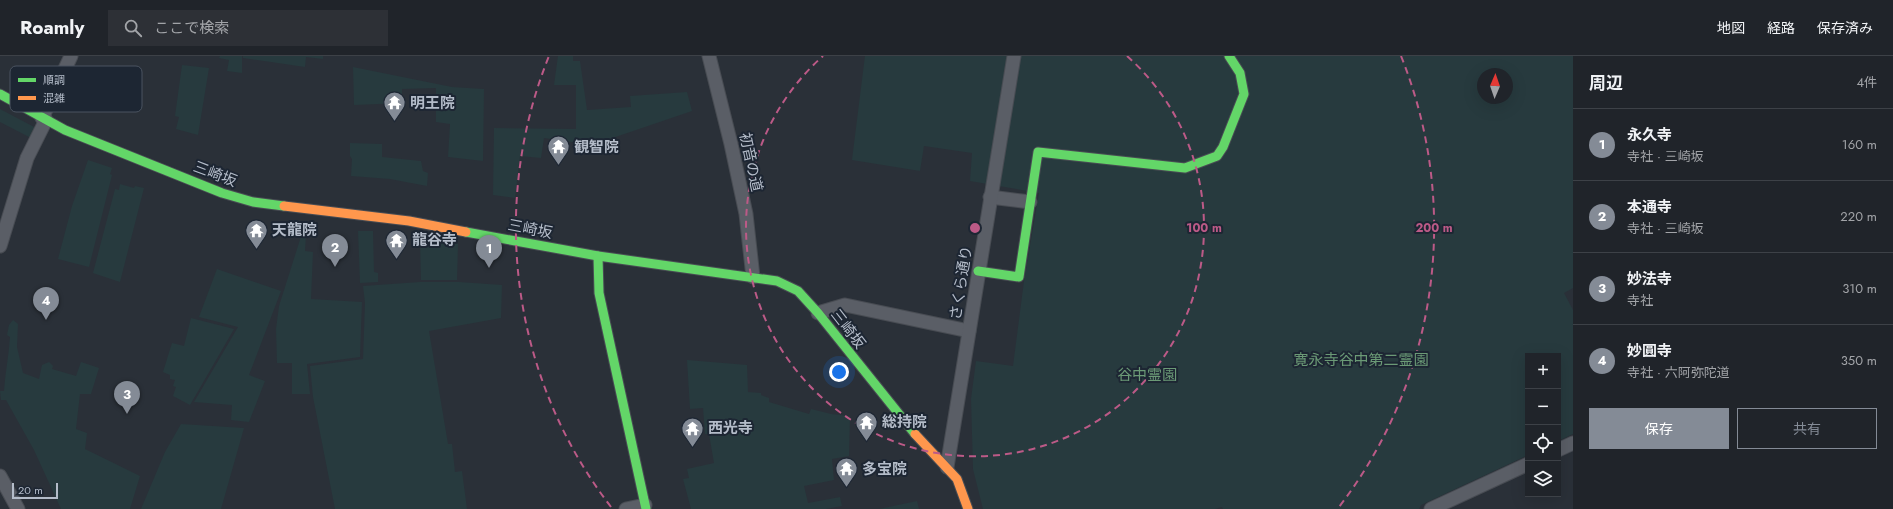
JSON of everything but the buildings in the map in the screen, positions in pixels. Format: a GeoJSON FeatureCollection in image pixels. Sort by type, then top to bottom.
{"type":"FeatureCollection","features":[{"type":"Feature","properties":{"kind":"main road"},"geometry":{"type":"LineString","coordinates":[[978,271],[1019,277],[1038,152],[1041,151],[1185,168],[1217,156],[1223,147],[1244,94],[1240,73],[1229,56]]}},
{"type":"Feature","properties":{"kind":"main road","name":"三崎坂"},"geometry":{"type":"LineString","coordinates":[[0,94],[10,100]]}},
{"type":"Feature","properties":{"kind":"main road","name":"三崎坂"},"geometry":{"type":"LineString","coordinates":[[32,112],[109,148],[222,193],[253,202],[432,225],[598,256],[777,281],[790,286],[798,292],[818,313],[922,442],[957,479],[968,509]]}},
{"type":"Feature","properties":{"kind":"main road"},"geometry":{"type":"LineString","coordinates":[[598,256],[597,268],[599,293],[646,507]]}},
{"type":"Feature","properties":{"kind":"street"},"geometry":{"type":"LineString","coordinates":[[67,66],[71,56]]}},
{"type":"Feature","properties":{"kind":"street","name":"初音の道"},"geometry":{"type":"LineString","coordinates":[[709,56],[731,144],[746,214],[753,277]]}},
{"type":"Feature","properties":{"kind":"street","name":"さくら通り"},"geometry":{"type":"LineString","coordinates":[[947,467],[1014,56]]}},
{"type":"Feature","properties":{"kind":"street"},"geometry":{"type":"LineString","coordinates":[[0,246],[27,158],[47,112]]}},
{"type":"Feature","properties":{"kind":"street"},"geometry":{"type":"LineString","coordinates":[[990,197],[1030,202]]}},
{"type":"Feature","properties":{"kind":"street"},"geometry":{"type":"LineString","coordinates":[[818,313],[845,305],[969,331]]}},
{"type":"Feature","properties":{"kind":"street"},"geometry":{"type":"LineString","coordinates":[[1561,449],[1573,443]]}},
{"type":"Feature","properties":{"kind":"street"},"geometry":{"type":"LineString","coordinates":[[1431,509],[1525,465]]}},
{"type":"Feature","properties":{"kind":"street"},"geometry":{"type":"LineString","coordinates":[[0,476],[18,509]]}},
{"type":"Feature","properties":{"kind":"street"},"geometry":{"type":"LineString","coordinates":[[626,509],[646,507]]}},
{"type":"Feature","properties":{"kind":"green space"},"geometry":{"type":"Polygon","coordinates":[[[220,56],[242,56],[242,73],[227,71],[229,60],[219,58],[220,56]]]}},
{"type":"Feature","properties":{"kind":"green space"},"geometry":{"type":"Polygon","coordinates":[[[243,56],[323,56],[323,59],[306,57],[305,67],[243,58],[243,56]]]}},
{"type":"Feature","properties":{"kind":"green space"},"geometry":{"type":"Polygon","coordinates":[[[558,56],[573,56],[573,61],[580,61],[587,110],[631,107],[630,96],[687,92],[692,111],[592,145],[544,138],[541,158],[520,156],[515,198],[493,195],[494,128],[576,129],[576,85],[554,85],[558,56]]]}},
{"type":"Feature","properties":{"kind":"green space","name":"谷中霊園"},"geometry":{"type":"Polygon","coordinates":[[[865,56],[1573,56],[1573,288],[1564,293],[1573,310],[1573,434],[1561,440],[1561,353],[1525,353],[1525,456],[1421,505],[1419,509],[1223,509],[1222,507],[1215,509],[983,509],[973,469],[971,399],[976,361],[1013,366],[1024,281],[1039,193],[970,181],[972,153],[924,146],[920,171],[852,160],[865,56]]]}},
{"type":"Feature","properties":{"kind":"green space"},"geometry":{"type":"Polygon","coordinates":[[[182,65],[209,68],[198,135],[176,129],[179,117],[175,116],[182,65]]]}},
{"type":"Feature","properties":{"kind":"green space"},"geometry":{"type":"Polygon","coordinates":[[[353,67],[452,87],[484,89],[483,161],[448,157],[450,124],[436,122],[436,88],[402,89],[402,103],[354,105],[353,67]]]}},
{"type":"Feature","properties":{"kind":"green space"},"geometry":{"type":"Polygon","coordinates":[[[0,109],[36,128],[31,138],[0,122],[0,109]]]}},
{"type":"Feature","properties":{"kind":"green space"},"geometry":{"type":"Polygon","coordinates":[[[350,143],[382,144],[382,157],[421,161],[423,171],[428,173],[427,186],[390,179],[351,176],[352,159],[350,156],[350,143]]]}},
{"type":"Feature","properties":{"kind":"green space"},"geometry":{"type":"Polygon","coordinates":[[[88,160],[112,168],[110,174],[112,175],[89,267],[58,259],[72,206],[88,160]]]}},
{"type":"Feature","properties":{"kind":"green space"},"geometry":{"type":"Polygon","coordinates":[[[120,184],[134,188],[135,186],[144,188],[120,282],[93,273],[115,189],[119,190],[120,184]]]}},
{"type":"Feature","properties":{"kind":"green space"},"geometry":{"type":"Polygon","coordinates":[[[304,227],[306,235],[305,251],[313,252],[311,299],[362,302],[360,357],[307,364],[310,394],[292,394],[292,363],[277,363],[276,329],[279,306],[304,227]]]}},
{"type":"Feature","properties":{"kind":"green space"},"geometry":{"type":"Polygon","coordinates":[[[358,231],[373,231],[374,272],[378,273],[378,282],[360,283],[358,231]]]}},
{"type":"Feature","properties":{"kind":"green space"},"geometry":{"type":"Polygon","coordinates":[[[420,239],[458,244],[457,280],[421,280],[420,239]]]}},
{"type":"Feature","properties":{"kind":"green space"},"geometry":{"type":"Polygon","coordinates":[[[217,269],[281,291],[249,375],[265,381],[249,422],[231,420],[232,405],[194,402],[238,327],[199,317],[217,269]]]}},
{"type":"Feature","properties":{"kind":"green space"},"geometry":{"type":"Polygon","coordinates":[[[420,282],[459,282],[502,285],[501,318],[429,331],[448,444],[452,444],[455,472],[462,471],[467,509],[335,509],[313,397],[310,366],[363,359],[365,303],[363,286],[420,282]]]}},
{"type":"Feature","properties":{"kind":"green space"},"geometry":{"type":"Polygon","coordinates":[[[191,318],[234,329],[190,405],[173,396],[176,387],[173,386],[175,380],[170,379],[170,375],[163,372],[172,343],[184,346],[191,318]]]}},
{"type":"Feature","properties":{"kind":"green space"},"geometry":{"type":"Polygon","coordinates":[[[13,320],[18,324],[17,347],[23,373],[39,379],[42,365],[49,362],[53,366],[52,369],[76,376],[81,362],[99,368],[91,394],[80,394],[76,429],[87,433],[85,449],[140,476],[130,509],[61,509],[34,450],[6,400],[1,400],[0,391],[4,391],[10,337],[7,335],[9,325],[13,320]]]}},
{"type":"Feature","properties":{"kind":"green space"},"geometry":{"type":"Polygon","coordinates":[[[687,360],[747,365],[748,392],[761,393],[761,395],[769,398],[769,402],[809,414],[811,409],[831,414],[850,416],[849,456],[832,459],[834,480],[804,486],[808,503],[840,497],[842,506],[826,509],[691,509],[683,479],[689,478],[687,469],[714,463],[709,434],[705,434],[703,408],[690,409],[687,360]]]}},
{"type":"Feature","properties":{"kind":"green space"},"geometry":{"type":"Polygon","coordinates":[[[181,424],[244,428],[221,509],[141,509],[165,452],[181,424]]]}},
{"type":"Feature","properties":{"kind":"green space"},"geometry":{"type":"Polygon","coordinates":[[[917,501],[919,509],[879,509],[917,501]]]}},
{"type":"Feature","properties":{"kind":"traffic: fast"},"geometry":{"type":"LineString","coordinates":[[978,271],[1019,277],[1038,152],[1185,168],[1217,156],[1223,147],[1244,94],[1240,73],[1229,56]]}},
{"type":"Feature","properties":{"kind":"traffic: fast"},"geometry":{"type":"LineString","coordinates":[[0,94],[10,100]]}},
{"type":"Feature","properties":{"kind":"traffic: fast"},"geometry":{"type":"LineString","coordinates":[[32,112],[65,130],[222,193],[253,202],[284,206]]}},
{"type":"Feature","properties":{"kind":"traffic: fast"},"geometry":{"type":"LineString","coordinates":[[466,232],[598,256],[777,281],[798,291],[818,313],[915,434]]}},
{"type":"Feature","properties":{"kind":"traffic: fast"},"geometry":{"type":"LineString","coordinates":[[598,256],[599,293],[646,509]]}},
{"type":"Feature","properties":{"kind":"traffic: slow"},"geometry":{"type":"LineString","coordinates":[[284,206],[409,221],[466,232]]}},
{"type":"Feature","properties":{"kind":"traffic: slow"},"geometry":{"type":"LineString","coordinates":[[915,434],[957,479],[968,509]]}},
{"type":"Feature","properties":{"kind":"place","name":"明王院"},"geometry":{"type":"Point","coordinates":[394,122]}},
{"type":"Feature","properties":{"kind":"place","name":"観智院"},"geometry":{"type":"Point","coordinates":[558,166]}},
{"type":"Feature","properties":{"kind":"place","name":"天龍院"},"geometry":{"type":"Point","coordinates":[256,250]}},
{"type":"Feature","properties":{"kind":"place","name":"龍谷寺"},"geometry":{"type":"Point","coordinates":[397,260]}},
{"type":"Feature","properties":{"kind":"place","name":"本通寺"},"geometry":{"type":"Point","coordinates":[335,267]}},
{"type":"Feature","properties":{"kind":"place","name":"永久寺"},"geometry":{"type":"Point","coordinates":[489,268]}},
{"type":"Feature","properties":{"kind":"place","name":"妙圓寺"},"geometry":{"type":"Point","coordinates":[46,320]}},
{"type":"Feature","properties":{"kind":"place","name":"妙法寺"},"geometry":{"type":"Point","coordinates":[127,414]}},
{"type":"Feature","properties":{"kind":"place","name":"総持院"},"geometry":{"type":"Point","coordinates":[866,442]}},
{"type":"Feature","properties":{"kind":"place","name":"西光寺"},"geometry":{"type":"Point","coordinates":[692,448]}},
{"type":"Feature","properties":{"kind":"place","name":"多宝院"},"geometry":{"type":"Point","coordinates":[846,488]}},
{"type":"Feature","properties":{"kind":"park label","name":"寛永寺谷中第二霊園"},"geometry":{"type":"Point","coordinates":[1361,360]}}]}
